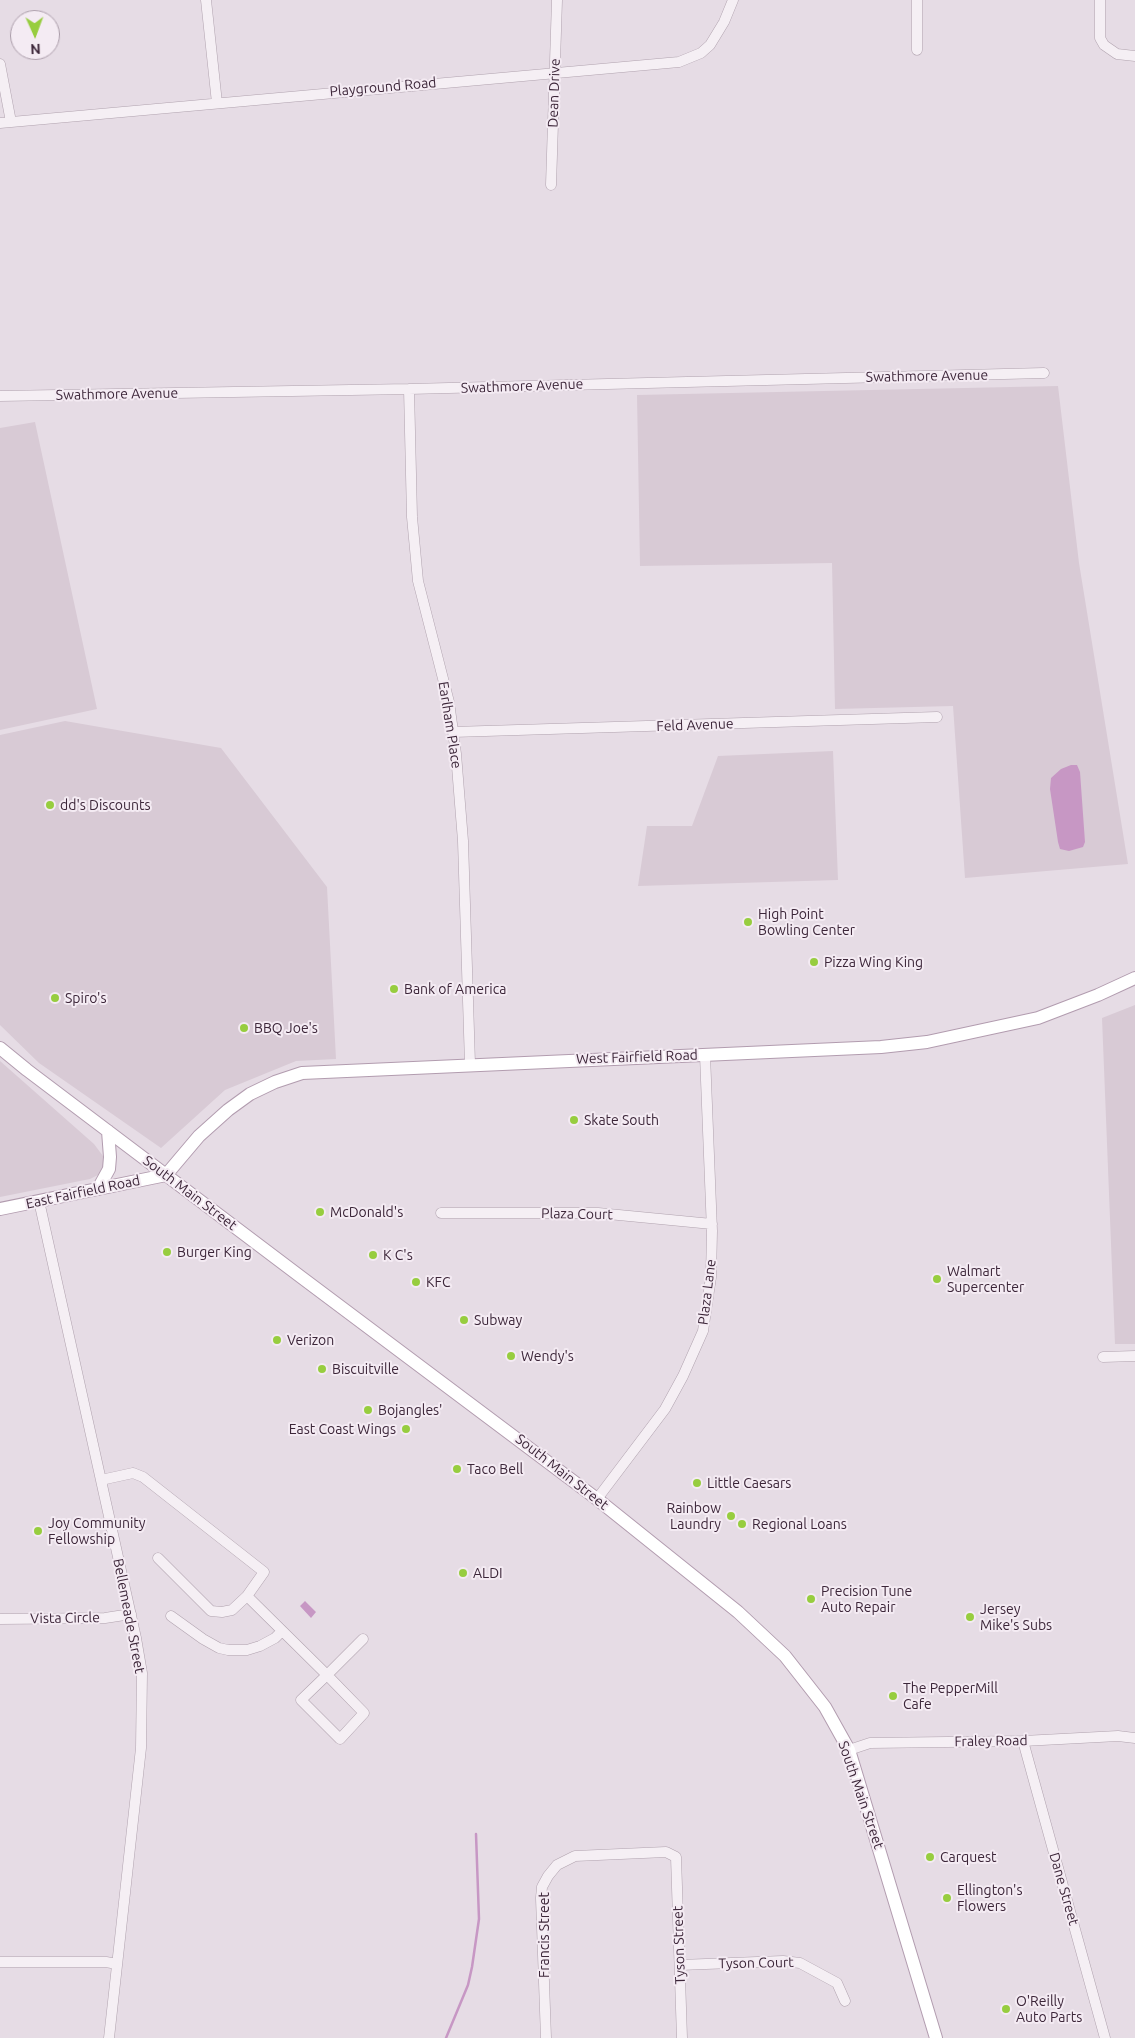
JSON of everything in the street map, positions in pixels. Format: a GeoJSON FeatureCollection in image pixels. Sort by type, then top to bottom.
{"type":"FeatureCollection","features":[{"type":"Feature","properties":{"kind":"main road","name":"West Fairfield Road"},"geometry":{"type":"LineString","coordinates":[[166,1175],[199,1136],[228,1110],[250,1094],[275,1082],[302,1073],[881,1047],[949,1039],[1038,1018],[1098,995],[1135,978]]}},
{"type":"Feature","properties":{"kind":"main road","name":"South Main Street"},"geometry":{"type":"LineString","coordinates":[[0,1048],[597,1499],[764,1634],[785,1656],[825,1706],[849,1750],[936,2038]]}},
{"type":"Feature","properties":{"kind":"main road"},"geometry":{"type":"LineString","coordinates":[[98,1189],[109,1169],[108,1131]]}},
{"type":"Feature","properties":{"kind":"main road","name":"East Fairfield Road"},"geometry":{"type":"LineString","coordinates":[[0,1209],[166,1175]]}},
{"type":"Feature","properties":{"kind":"street"},"geometry":{"type":"LineString","coordinates":[[206,0],[217,102]]}},
{"type":"Feature","properties":{"kind":"street","name":"Dean Drive"},"geometry":{"type":"LineString","coordinates":[[550,185],[557,0]]}},
{"type":"Feature","properties":{"kind":"street","name":"Playground Road"},"geometry":{"type":"LineString","coordinates":[[0,123],[679,62],[691,58],[706,49],[717,37],[733,0]]}},
{"type":"Feature","properties":{"kind":"street"},"geometry":{"type":"LineString","coordinates":[[917,0],[917,50]]}},
{"type":"Feature","properties":{"kind":"street"},"geometry":{"type":"LineString","coordinates":[[1100,0],[1100,38],[1104,45],[1117,54],[1135,56]]}},
{"type":"Feature","properties":{"kind":"street"},"geometry":{"type":"LineString","coordinates":[[0,64],[11,122]]}},
{"type":"Feature","properties":{"kind":"street","name":"Swathmore Avenue"},"geometry":{"type":"LineString","coordinates":[[0,396],[409,389],[1044,373]]}},
{"type":"Feature","properties":{"kind":"street","name":"Earlham Place"},"geometry":{"type":"LineString","coordinates":[[409,389],[412,517],[418,581],[449,702],[463,841],[470,1064]]}},
{"type":"Feature","properties":{"kind":"street","name":"Feld Avenue"},"geometry":{"type":"LineString","coordinates":[[453,732],[937,717]]}},
{"type":"Feature","properties":{"kind":"street","name":"Plaza Lane"},"geometry":{"type":"LineString","coordinates":[[597,1499],[665,1409],[683,1376],[702,1331],[711,1277],[712,1224],[704,1055]]}},
{"type":"Feature","properties":{"kind":"street","name":"Bellemeade Street"},"geometry":{"type":"LineString","coordinates":[[38,1201],[142,1672],[141,1748],[109,2038]]}},
{"type":"Feature","properties":{"kind":"street","name":"Plaza Court"},"geometry":{"type":"LineString","coordinates":[[441,1213],[598,1213],[712,1224]]}},
{"type":"Feature","properties":{"kind":"street"},"geometry":{"type":"LineString","coordinates":[[1103,1357],[1135,1356]]}},
{"type":"Feature","properties":{"kind":"street"},"geometry":{"type":"LineString","coordinates":[[100,1480],[133,1473],[143,1477],[264,1572],[246,1596],[232,1610],[222,1612],[211,1611],[158,1558]]}},
{"type":"Feature","properties":{"kind":"street"},"geometry":{"type":"LineString","coordinates":[[246,1596],[327,1674],[364,1713],[340,1739],[301,1700],[327,1674],[363,1639]]}},
{"type":"Feature","properties":{"kind":"street","name":"Vista Circle"},"geometry":{"type":"LineString","coordinates":[[0,1619],[105,1618],[130,1614]]}},
{"type":"Feature","properties":{"kind":"street"},"geometry":{"type":"LineString","coordinates":[[171,1616],[219,1648],[228,1650],[247,1650],[260,1646],[275,1638],[282,1631]]}},
{"type":"Feature","properties":{"kind":"street","name":"Fraley Road"},"geometry":{"type":"LineString","coordinates":[[849,1750],[870,1743],[1023,1741],[1118,1736],[1135,1738]]}},
{"type":"Feature","properties":{"kind":"street","name":"Dane Street"},"geometry":{"type":"LineString","coordinates":[[1023,1741],[1106,2038]]}},
{"type":"Feature","properties":{"kind":"street","name":"Francis Street"},"geometry":{"type":"LineString","coordinates":[[546,2038],[541,1898],[542,1887],[548,1876],[557,1865],[575,1856],[666,1852],[673,1854]]}},
{"type":"Feature","properties":{"kind":"street","name":"Tyson Street"},"geometry":{"type":"LineString","coordinates":[[673,1854],[676,1857],[682,2038]]}},
{"type":"Feature","properties":{"kind":"street","name":"Tyson Court"},"geometry":{"type":"LineString","coordinates":[[680,1966],[784,1961],[800,1963],[837,1983],[846,2001]]}},
{"type":"Feature","properties":{"kind":"street"},"geometry":{"type":"LineString","coordinates":[[0,1962],[106,1962],[118,1964]]}},
{"type":"Feature","properties":{"kind":"shaded area"},"geometry":{"type":"Polygon","coordinates":[[[1058,386],[1079,563],[1128,864],[965,878],[953,706],[835,709],[832,563],[640,566],[637,395],[1058,386]]]}},
{"type":"Feature","properties":{"kind":"shaded area"},"geometry":{"type":"Polygon","coordinates":[[[35,422],[97,709],[0,730],[0,428],[35,422]]]}},
{"type":"Feature","properties":{"kind":"shaded area"},"geometry":{"type":"Polygon","coordinates":[[[65,721],[221,748],[327,887],[336,1059],[296,1061],[225,1090],[161,1148],[39,1063],[0,1025],[0,735],[65,721]]]}},
{"type":"Feature","properties":{"kind":"shaded area"},"geometry":{"type":"Polygon","coordinates":[[[833,751],[838,880],[638,886],[647,826],[692,826],[718,756],[833,751]]]}},
{"type":"Feature","properties":{"kind":"shaded area"},"geometry":{"type":"Polygon","coordinates":[[[1077,765],[1080,772],[1085,842],[1083,847],[1069,851],[1060,849],[1050,789],[1051,778],[1061,769],[1077,765]]]}},
{"type":"Feature","properties":{"kind":"shaded area"},"geometry":{"type":"Polygon","coordinates":[[[1135,1005],[1135,1344],[1115,1344],[1102,1018],[1135,1005]]]}},
{"type":"Feature","properties":{"kind":"shaded area"},"geometry":{"type":"Polygon","coordinates":[[[0,1061],[94,1144],[103,1156],[105,1166],[100,1174],[90,1179],[0,1197],[0,1061]]]}},
{"type":"Feature","properties":{"kind":"shaded area"},"geometry":{"type":"Polygon","coordinates":[[[305,1601],[316,1612],[311,1618],[300,1606],[305,1601]]]}},
{"type":"Feature","properties":{"kind":"waterway"},"geometry":{"type":"LineString","coordinates":[[446,2038],[468,1985],[472,1967],[479,1919],[476,1834]]}},
{"type":"Feature","properties":{"kind":"place","name":"dd's Discounts"},"geometry":{"type":"Point","coordinates":[50,805]}},
{"type":"Feature","properties":{"kind":"place","name":"High Point Bowling Center"},"geometry":{"type":"Point","coordinates":[748,922]}},
{"type":"Feature","properties":{"kind":"place","name":"Pizza Wing King"},"geometry":{"type":"Point","coordinates":[814,962]}},
{"type":"Feature","properties":{"kind":"place","name":"Bank of America"},"geometry":{"type":"Point","coordinates":[394,989]}},
{"type":"Feature","properties":{"kind":"place","name":"Spiro's"},"geometry":{"type":"Point","coordinates":[55,998]}},
{"type":"Feature","properties":{"kind":"place","name":"BBQ Joe's"},"geometry":{"type":"Point","coordinates":[244,1028]}},
{"type":"Feature","properties":{"kind":"place","name":"Skate South"},"geometry":{"type":"Point","coordinates":[574,1120]}},
{"type":"Feature","properties":{"kind":"place","name":"McDonald's"},"geometry":{"type":"Point","coordinates":[320,1212]}},
{"type":"Feature","properties":{"kind":"place","name":"Burger King"},"geometry":{"type":"Point","coordinates":[167,1252]}},
{"type":"Feature","properties":{"kind":"place","name":"K C's"},"geometry":{"type":"Point","coordinates":[373,1255]}},
{"type":"Feature","properties":{"kind":"place","name":"Walmart Supercenter"},"geometry":{"type":"Point","coordinates":[937,1279]}},
{"type":"Feature","properties":{"kind":"place","name":"KFC"},"geometry":{"type":"Point","coordinates":[416,1282]}},
{"type":"Feature","properties":{"kind":"place","name":"Subway"},"geometry":{"type":"Point","coordinates":[464,1320]}},
{"type":"Feature","properties":{"kind":"place","name":"Verizon"},"geometry":{"type":"Point","coordinates":[277,1340]}},
{"type":"Feature","properties":{"kind":"place","name":"Wendy's"},"geometry":{"type":"Point","coordinates":[511,1356]}},
{"type":"Feature","properties":{"kind":"place","name":"Biscuitville"},"geometry":{"type":"Point","coordinates":[322,1369]}},
{"type":"Feature","properties":{"kind":"place","name":"Bojangles'"},"geometry":{"type":"Point","coordinates":[368,1410]}},
{"type":"Feature","properties":{"kind":"place","name":"East Coast Wings"},"geometry":{"type":"Point","coordinates":[406,1429]}},
{"type":"Feature","properties":{"kind":"place","name":"Taco Bell"},"geometry":{"type":"Point","coordinates":[457,1469]}},
{"type":"Feature","properties":{"kind":"place","name":"Little Caesars"},"geometry":{"type":"Point","coordinates":[697,1483]}},
{"type":"Feature","properties":{"kind":"place","name":"Rainbow Laundry"},"geometry":{"type":"Point","coordinates":[731,1516]}},
{"type":"Feature","properties":{"kind":"place","name":"Regional Loans"},"geometry":{"type":"Point","coordinates":[742,1524]}},
{"type":"Feature","properties":{"kind":"place","name":"Joy Community Fellowship"},"geometry":{"type":"Point","coordinates":[38,1531]}},
{"type":"Feature","properties":{"kind":"place","name":"ALDI"},"geometry":{"type":"Point","coordinates":[463,1573]}},
{"type":"Feature","properties":{"kind":"place","name":"Precision Tune Auto Repair"},"geometry":{"type":"Point","coordinates":[811,1599]}},
{"type":"Feature","properties":{"kind":"place","name":"Jersey Mike's Subs"},"geometry":{"type":"Point","coordinates":[970,1617]}},
{"type":"Feature","properties":{"kind":"place","name":"The PepperMill Cafe"},"geometry":{"type":"Point","coordinates":[893,1696]}},
{"type":"Feature","properties":{"kind":"place","name":"Carquest"},"geometry":{"type":"Point","coordinates":[930,1857]}},
{"type":"Feature","properties":{"kind":"place","name":"Ellington's Flowers"},"geometry":{"type":"Point","coordinates":[947,1898]}},
{"type":"Feature","properties":{"kind":"place","name":"O'Reilly Auto Parts"},"geometry":{"type":"Point","coordinates":[1006,2009]}}]}
